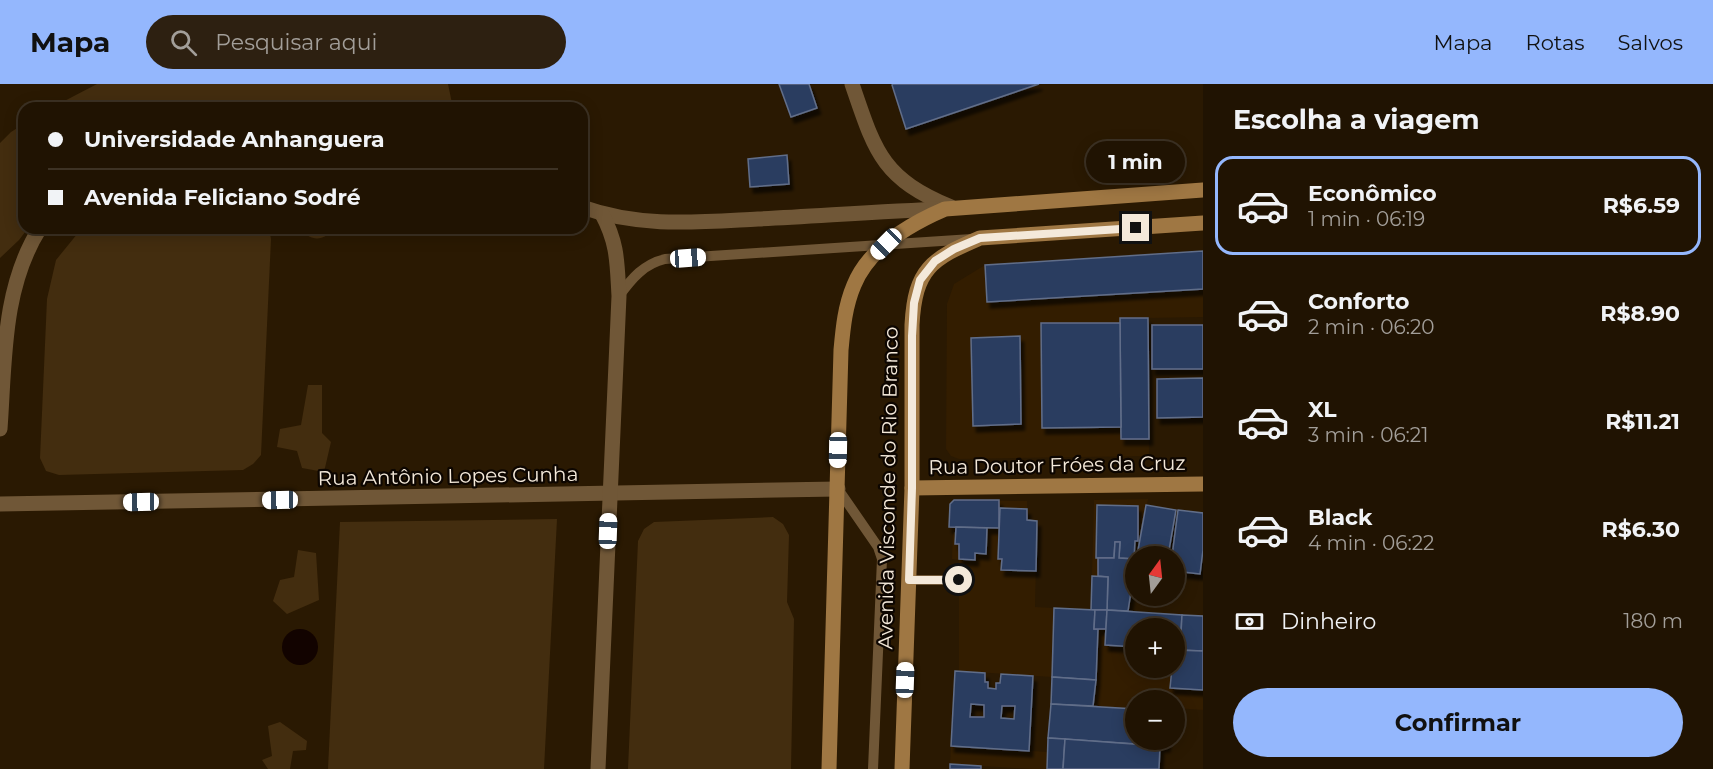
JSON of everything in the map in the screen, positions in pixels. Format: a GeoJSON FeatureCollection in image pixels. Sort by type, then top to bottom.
{"type":"FeatureCollection","features":[{"type":"Feature","properties":{"kind":"main road"},"geometry":{"type":"LineString","coordinates":[[829,769],[840,360],[844,319],[855,283],[861,272],[886,244],[912,225],[950,209],[1203,190]]}},
{"type":"Feature","properties":{"kind":"main road"},"geometry":{"type":"LineString","coordinates":[[980,238],[1203,223]]}},
{"type":"Feature","properties":{"kind":"main road","name":"Avenida Visconde do Rio Branco"},"geometry":{"type":"LineString","coordinates":[[902,769],[912,488],[914,303],[920,280],[935,261],[954,249],[980,238]]}},
{"type":"Feature","properties":{"kind":"main road","name":"Rua Doutor Fróes da Cruz"},"geometry":{"type":"LineString","coordinates":[[912,488],[1203,484]]}},
{"type":"Feature","properties":{"kind":"street"},"geometry":{"type":"LineString","coordinates":[[852,84],[873,144],[886,163],[904,182],[950,209]]}},
{"type":"Feature","properties":{"kind":"street"},"geometry":{"type":"LineString","coordinates":[[588,209],[646,222],[675,224],[950,209]]}},
{"type":"Feature","properties":{"kind":"street"},"geometry":{"type":"LineString","coordinates":[[598,769],[619,296],[617,250],[614,238],[602,214]]}},
{"type":"Feature","properties":{"kind":"street"},"geometry":{"type":"LineString","coordinates":[[0,429],[7,326],[12,296],[28,248],[36,234]]}},
{"type":"Feature","properties":{"kind":"street","name":"Rua Antônio Lopes Cunha"},"geometry":{"type":"LineString","coordinates":[[0,504],[838,489]]}},
{"type":"Feature","properties":{"kind":"lane"},"geometry":{"type":"LineString","coordinates":[[619,296],[645,267],[666,259],[980,238]]}},
{"type":"Feature","properties":{"kind":"lane"},"geometry":{"type":"LineString","coordinates":[[838,489],[878,547],[882,559],[873,769]]}},
{"type":"Feature","properties":{"kind":"lane"},"geometry":{"type":"LineString","coordinates":[[909,580],[959,580]]}},
{"type":"Feature","properties":{"kind":"shaded area"},"geometry":{"type":"Polygon","coordinates":[[[97,84],[448,84],[452,102],[62,102],[97,84]]]}},
{"type":"Feature","properties":{"kind":"shaded area"},"geometry":{"type":"Polygon","coordinates":[[[18,128],[18,234],[24,234],[0,258],[0,143],[18,128]]]}},
{"type":"Feature","properties":{"kind":"shaded area"},"geometry":{"type":"Polygon","coordinates":[[[77,234],[270,234],[261,455],[253,464],[243,470],[59,475],[46,471],[40,458],[47,299],[56,260],[77,234]]]}},
{"type":"Feature","properties":{"kind":"shaded area"},"geometry":{"type":"Polygon","coordinates":[[[305,234],[329,234],[321,238],[305,234]]]}},
{"type":"Feature","properties":{"kind":"shaded area"},"geometry":{"type":"Polygon","coordinates":[[[1203,251],[1203,317],[1148,318],[1149,456],[959,459],[951,456],[946,449],[947,304],[954,284],[985,265],[1203,251]]]}},
{"type":"Feature","properties":{"kind":"shaded area"},"geometry":{"type":"Polygon","coordinates":[[[308,385],[322,385],[322,433],[331,442],[324,472],[302,468],[297,451],[277,447],[280,429],[301,425],[308,385]]]}},
{"type":"Feature","properties":{"kind":"shaded area"},"geometry":{"type":"Polygon","coordinates":[[[1148,499],[1139,546],[1125,546],[1125,606],[1129,606],[1128,611],[1203,616],[1203,710],[1185,709],[1185,690],[1125,690],[1125,750],[1160,750],[1159,769],[1032,769],[950,764],[951,746],[1048,752],[1052,677],[959,671],[959,560],[952,559],[953,527],[950,527],[950,504],[954,500],[1027,501],[1027,520],[1037,521],[1035,607],[1091,610],[1094,500],[1148,499]]]}},
{"type":"Feature","properties":{"kind":"shaded area"},"geometry":{"type":"Polygon","coordinates":[[[773,517],[783,524],[789,535],[787,602],[794,619],[791,769],[628,769],[638,541],[644,529],[654,522],[773,517]]]}},
{"type":"Feature","properties":{"kind":"shaded area"},"geometry":{"type":"Polygon","coordinates":[[[557,519],[544,769],[328,769],[340,522],[557,519]]]}},
{"type":"Feature","properties":{"kind":"shaded area"},"geometry":{"type":"Polygon","coordinates":[[[298,550],[316,553],[319,600],[287,614],[273,601],[280,580],[294,577],[298,550]]]}},
{"type":"Feature","properties":{"kind":"shaded area"},"geometry":{"type":"Polygon","coordinates":[[[300,629],[312,635],[318,647],[312,659],[300,665],[288,659],[282,647],[288,635],[300,629]]]}},
{"type":"Feature","properties":{"kind":"shaded area"},"geometry":{"type":"Polygon","coordinates":[[[280,722],[307,741],[306,750],[293,751],[290,769],[268,769],[262,760],[272,756],[268,726],[280,722]]]}},
{"type":"Feature","properties":{"kind":"building"},"geometry":{"type":"Polygon","coordinates":[[[779,84],[809,84],[817,108],[791,117],[779,84]]]}},
{"type":"Feature","properties":{"kind":"building"},"geometry":{"type":"Polygon","coordinates":[[[893,84],[1039,84],[906,129],[893,84]]]}},
{"type":"Feature","properties":{"kind":"building"},"geometry":{"type":"Polygon","coordinates":[[[787,155],[789,184],[750,187],[748,159],[787,155]]]}},
{"type":"Feature","properties":{"kind":"building"},"geometry":{"type":"Polygon","coordinates":[[[1203,251],[1203,289],[987,302],[985,265],[1203,251]]]}},
{"type":"Feature","properties":{"kind":"building"},"geometry":{"type":"Polygon","coordinates":[[[1120,318],[1148,318],[1149,439],[1121,439],[1120,318]]]}},
{"type":"Feature","properties":{"kind":"building"},"geometry":{"type":"Polygon","coordinates":[[[1041,323],[1120,323],[1121,427],[1042,428],[1041,323]]]}},
{"type":"Feature","properties":{"kind":"building"},"geometry":{"type":"Polygon","coordinates":[[[1152,325],[1203,325],[1203,369],[1152,369],[1152,325]]]}},
{"type":"Feature","properties":{"kind":"building"},"geometry":{"type":"Polygon","coordinates":[[[1020,336],[1021,424],[973,426],[971,338],[1020,336]]]}},
{"type":"Feature","properties":{"kind":"building"},"geometry":{"type":"Polygon","coordinates":[[[1203,378],[1203,417],[1157,418],[1157,379],[1203,378]]]}},
{"type":"Feature","properties":{"kind":"building"},"geometry":{"type":"Polygon","coordinates":[[[954,500],[999,500],[999,528],[949,527],[950,504],[954,500]]]}},
{"type":"Feature","properties":{"kind":"building"},"geometry":{"type":"Polygon","coordinates":[[[1097,505],[1138,506],[1138,541],[1135,541],[1135,546],[1125,546],[1125,558],[1119,558],[1120,542],[1115,542],[1114,558],[1096,558],[1097,505]]]}},
{"type":"Feature","properties":{"kind":"building"},"geometry":{"type":"Polygon","coordinates":[[[1146,505],[1176,510],[1170,546],[1139,546],[1146,505]]]}},
{"type":"Feature","properties":{"kind":"building"},"geometry":{"type":"Polygon","coordinates":[[[1000,508],[1027,509],[1027,520],[1037,521],[1036,571],[1001,570],[1002,559],[998,559],[1000,508]]]}},
{"type":"Feature","properties":{"kind":"building"},"geometry":{"type":"Polygon","coordinates":[[[1178,510],[1203,513],[1203,550],[1200,574],[1185,572],[1185,546],[1173,546],[1178,510]]]}},
{"type":"Feature","properties":{"kind":"building"},"geometry":{"type":"Polygon","coordinates":[[[956,527],[987,528],[986,554],[975,553],[975,560],[959,559],[959,544],[955,544],[956,527]]]}},
{"type":"Feature","properties":{"kind":"building"},"geometry":{"type":"Polygon","coordinates":[[[1115,542],[1120,542],[1119,558],[1125,558],[1125,606],[1129,606],[1128,611],[1107,610],[1108,577],[1098,576],[1098,558],[1114,558],[1115,542]]]}},
{"type":"Feature","properties":{"kind":"building"},"geometry":{"type":"Polygon","coordinates":[[[1092,576],[1108,577],[1107,610],[1091,610],[1092,576]]]}},
{"type":"Feature","properties":{"kind":"building"},"geometry":{"type":"Polygon","coordinates":[[[1054,608],[1095,610],[1094,629],[1098,629],[1096,680],[1052,677],[1054,608]]]}},
{"type":"Feature","properties":{"kind":"building"},"geometry":{"type":"Polygon","coordinates":[[[1095,610],[1107,610],[1106,629],[1094,629],[1095,610]]]}},
{"type":"Feature","properties":{"kind":"building"},"geometry":{"type":"Polygon","coordinates":[[[1107,610],[1182,615],[1182,618],[1125,618],[1125,646],[1105,645],[1107,610]]]}},
{"type":"Feature","properties":{"kind":"building"},"geometry":{"type":"Polygon","coordinates":[[[1182,615],[1203,616],[1203,651],[1185,650],[1185,618],[1182,618],[1182,615]]]}},
{"type":"Feature","properties":{"kind":"building"},"geometry":{"type":"Polygon","coordinates":[[[1185,650],[1203,651],[1203,690],[1170,688],[1171,678],[1185,678],[1185,650]]]}},
{"type":"Feature","properties":{"kind":"building"},"geometry":{"type":"Polygon","coordinates":[[[955,671],[985,673],[988,688],[996,689],[996,683],[1000,683],[1001,674],[1033,676],[1029,751],[951,746],[955,671]],[[971,704],[970,717],[984,717],[984,705],[971,704]],[[1002,706],[1001,718],[1014,719],[1015,706],[1002,706]]]}},
{"type":"Feature","properties":{"kind":"building"},"geometry":{"type":"Polygon","coordinates":[[[1052,677],[1096,680],[1093,706],[1051,704],[1052,677]]]}},
{"type":"Feature","properties":{"kind":"building"},"geometry":{"type":"Polygon","coordinates":[[[1051,704],[1125,708],[1125,743],[1048,738],[1051,704]]]}},
{"type":"Feature","properties":{"kind":"building"},"geometry":{"type":"Polygon","coordinates":[[[1048,738],[1065,739],[1063,769],[1047,769],[1048,738]]]}},
{"type":"Feature","properties":{"kind":"building"},"geometry":{"type":"Polygon","coordinates":[[[1065,739],[1125,743],[1125,750],[1160,750],[1159,769],[1063,769],[1065,739]]]}},
{"type":"Feature","properties":{"kind":"building"},"geometry":{"type":"Polygon","coordinates":[[[950,764],[981,766],[981,769],[950,769],[950,764]]]}},
{"type":"Feature","properties":{"kind":"route"},"geometry":{"type":"LineString","coordinates":[[959,580],[909,580],[912,488],[912,336],[914,303],[920,280],[935,261],[954,249],[980,238],[1136,228]]}}]}
